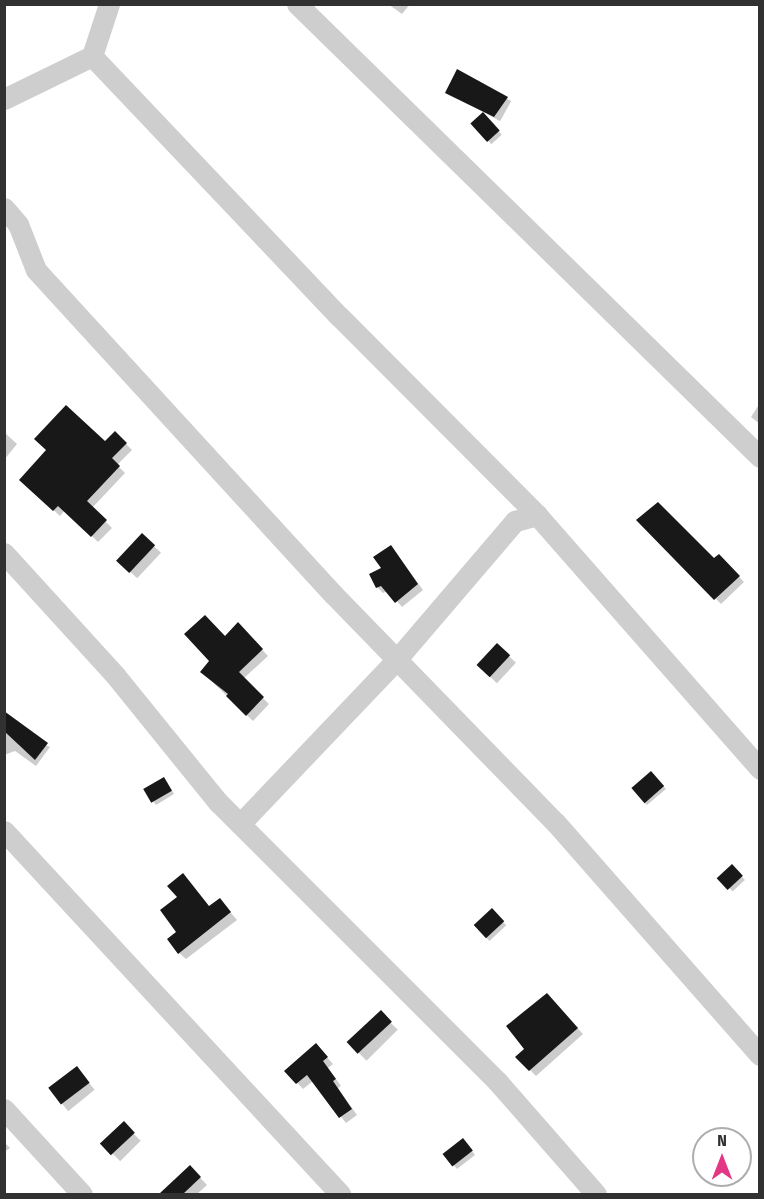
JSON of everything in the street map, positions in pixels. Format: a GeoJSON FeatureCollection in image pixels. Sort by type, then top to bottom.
{"type":"FeatureCollection","features":[{"type":"Feature","properties":{"kind":"street"},"geometry":{"type":"LineString","coordinates":[[4,99],[92,56],[109,4]]}},
{"type":"Feature","properties":{"kind":"street"},"geometry":{"type":"LineString","coordinates":[[297,4],[759,457]]}},
{"type":"Feature","properties":{"kind":"street"},"geometry":{"type":"LineString","coordinates":[[92,56],[339,316],[537,516],[759,769]]}},
{"type":"Feature","properties":{"kind":"street"},"geometry":{"type":"LineString","coordinates":[[4,208],[18,224],[36,270],[397,659],[555,822],[759,1055]]}},
{"type":"Feature","properties":{"kind":"street"},"geometry":{"type":"LineString","coordinates":[[240,824],[397,659],[514,521],[537,516]]}},
{"type":"Feature","properties":{"kind":"street"},"geometry":{"type":"LineString","coordinates":[[4,553],[115,675],[240,824],[497,1081],[596,1194]]}},
{"type":"Feature","properties":{"kind":"street"},"geometry":{"type":"LineString","coordinates":[[4,831],[340,1194]]}},
{"type":"Feature","properties":{"kind":"street"},"geometry":{"type":"LineString","coordinates":[[4,1109],[82,1194]]}},
{"type":"Feature","properties":{"kind":"building"},"geometry":{"type":"Polygon","coordinates":[[[457,69],[508,97],[494,117],[445,93],[457,69]]]}},
{"type":"Feature","properties":{"kind":"building"},"geometry":{"type":"Polygon","coordinates":[[[483,112],[500,131],[487,142],[470,123],[483,112]]]}},
{"type":"Feature","properties":{"kind":"building"},"geometry":{"type":"Polygon","coordinates":[[[66,405],[105,441],[115,431],[127,443],[112,458],[120,466],[87,501],[107,520],[91,537],[58,506],[53,511],[19,480],[46,450],[34,439],[66,405]]]}},
{"type":"Feature","properties":{"kind":"building"},"geometry":{"type":"Polygon","coordinates":[[[658,502],[714,558],[719,554],[740,576],[714,600],[636,520],[658,502]]]}},
{"type":"Feature","properties":{"kind":"building"},"geometry":{"type":"Polygon","coordinates":[[[142,533],[155,545],[129,573],[116,561],[142,533]]]}},
{"type":"Feature","properties":{"kind":"building"},"geometry":{"type":"Polygon","coordinates":[[[391,545],[418,584],[395,603],[381,586],[376,588],[369,574],[381,568],[373,557],[391,545]]]}},
{"type":"Feature","properties":{"kind":"building"},"geometry":{"type":"Polygon","coordinates":[[[205,615],[225,636],[238,622],[263,649],[239,672],[264,697],[246,716],[226,696],[228,694],[200,672],[209,661],[184,634],[205,615]]]}},
{"type":"Feature","properties":{"kind":"building"},"geometry":{"type":"Polygon","coordinates":[[[497,643],[510,655],[490,677],[477,665],[497,643]]]}},
{"type":"Feature","properties":{"kind":"building"},"geometry":{"type":"Polygon","coordinates":[[[4,711],[48,743],[35,760],[4,731],[4,711]]]}},
{"type":"Feature","properties":{"kind":"building"},"geometry":{"type":"Polygon","coordinates":[[[651,771],[664,786],[644,803],[631,788],[651,771]]]}},
{"type":"Feature","properties":{"kind":"building"},"geometry":{"type":"Polygon","coordinates":[[[164,777],[172,791],[151,803],[143,789],[164,777]]]}},
{"type":"Feature","properties":{"kind":"building"},"geometry":{"type":"Polygon","coordinates":[[[732,864],[743,876],[728,890],[717,878],[732,864]]]}},
{"type":"Feature","properties":{"kind":"building"},"geometry":{"type":"Polygon","coordinates":[[[183,873],[209,906],[220,898],[231,912],[178,954],[167,939],[176,932],[160,910],[177,897],[167,886],[183,873]]]}},
{"type":"Feature","properties":{"kind":"building"},"geometry":{"type":"Polygon","coordinates":[[[492,908],[504,921],[486,938],[474,925],[492,908]]]}},
{"type":"Feature","properties":{"kind":"building"},"geometry":{"type":"Polygon","coordinates":[[[547,993],[578,1028],[529,1071],[515,1057],[524,1049],[506,1026],[547,993]]]}},
{"type":"Feature","properties":{"kind":"building"},"geometry":{"type":"Polygon","coordinates":[[[381,1010],[392,1022],[358,1054],[347,1042],[381,1010]]]}},
{"type":"Feature","properties":{"kind":"building"},"geometry":{"type":"Polygon","coordinates":[[[316,1043],[328,1057],[323,1061],[336,1079],[333,1081],[352,1109],[339,1118],[307,1075],[296,1084],[284,1071],[316,1043]]]}},
{"type":"Feature","properties":{"kind":"building"},"geometry":{"type":"Polygon","coordinates":[[[77,1066],[90,1083],[61,1104],[48,1088],[77,1066]]]}},
{"type":"Feature","properties":{"kind":"building"},"geometry":{"type":"Polygon","coordinates":[[[124,1121],[135,1133],[111,1155],[100,1144],[124,1121]]]}},
{"type":"Feature","properties":{"kind":"building"},"geometry":{"type":"Polygon","coordinates":[[[463,1138],[473,1151],[452,1167],[443,1154],[463,1138]]]}},
{"type":"Feature","properties":{"kind":"building"},"geometry":{"type":"Polygon","coordinates":[[[190,1165],[201,1177],[183,1194],[159,1194],[190,1165]]]}}]}
